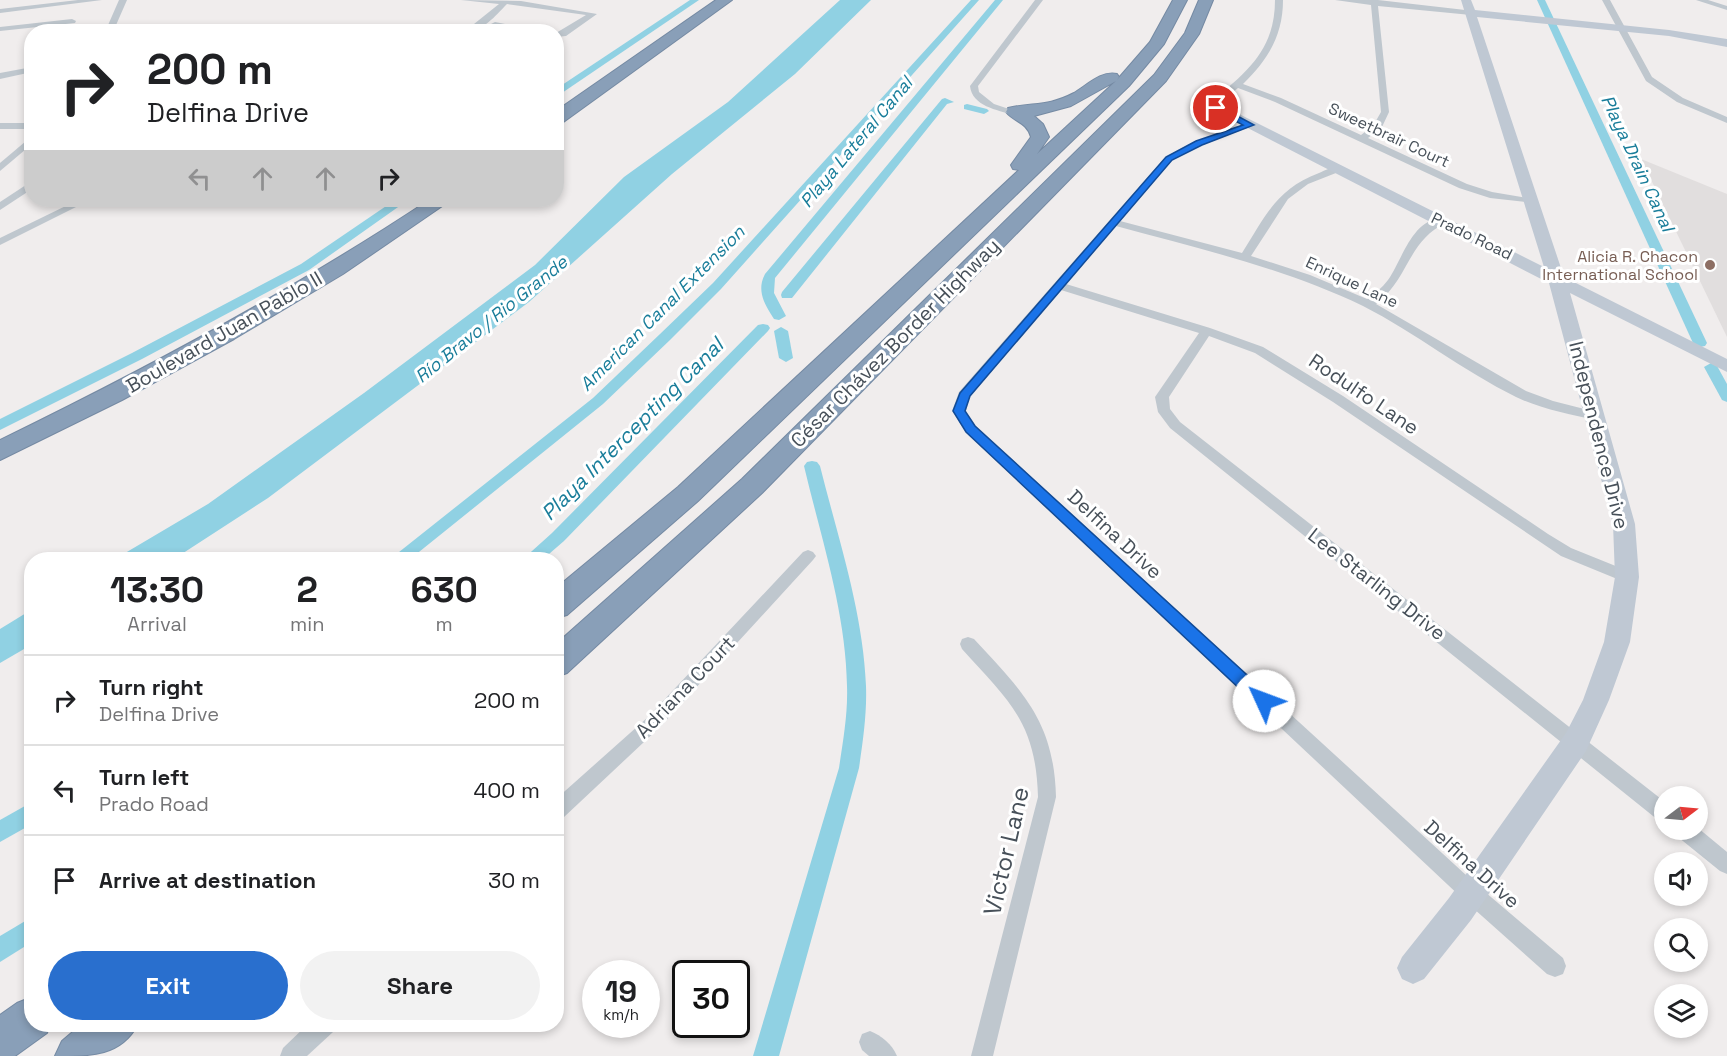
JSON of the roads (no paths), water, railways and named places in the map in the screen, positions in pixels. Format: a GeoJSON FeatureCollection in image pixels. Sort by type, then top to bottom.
{"type":"FeatureCollection","features":[{"type":"Feature","properties":{"kind":"highway"},"geometry":{"type":"LineString","coordinates":[[564,112],[725,0]]}},
{"type":"Feature","properties":{"kind":"highway","name":"César Chávez Border Highway"},"geometry":{"type":"LineString","coordinates":[[564,599],[688,494],[1138,68],[1158,42],[1180,0]]}},
{"type":"Feature","properties":{"kind":"highway","name":"César Chávez Border Highway"},"geometry":{"type":"LineString","coordinates":[[564,657],[760,478],[1160,78],[1192,34],[1206,0]]}},
{"type":"Feature","properties":{"kind":"highway"},"geometry":{"type":"LineString","coordinates":[[1014,112],[1045,111],[1063,105],[1147,53],[1158,42]]}},
{"type":"Feature","properties":{"kind":"highway"},"geometry":{"type":"LineString","coordinates":[[952,244],[1038,142],[1040,137],[1036,126],[1014,112]]}},
{"type":"Feature","properties":{"kind":"highway","name":"Boulevard Juan Pablo II"},"geometry":{"type":"LineString","coordinates":[[0,451],[102,402],[278,303],[431,207]]}},
{"type":"Feature","properties":{"kind":"highway"},"geometry":{"type":"LineString","coordinates":[[0,1041],[24,1024]]}},
{"type":"Feature","properties":{"kind":"highway"},"geometry":{"type":"LineString","coordinates":[[77,1056],[107,1032]]}},
{"type":"Feature","properties":{"kind":"street"},"geometry":{"type":"LineString","coordinates":[[0,11],[98,0]]}},
{"type":"Feature","properties":{"kind":"street"},"geometry":{"type":"LineString","coordinates":[[112,24],[123,0]]}},
{"type":"Feature","properties":{"kind":"street"},"geometry":{"type":"LineString","coordinates":[[465,0],[521,1],[592,14],[564,33]]}},
{"type":"Feature","properties":{"kind":"street"},"geometry":{"type":"LineString","coordinates":[[1014,112],[984,102],[975,93],[974,86],[1039,0]]}},
{"type":"Feature","properties":{"kind":"street"},"geometry":{"type":"LineString","coordinates":[[1216,108],[1217,101],[1238,86],[1262,59],[1269,47],[1278,23],[1279,0]]}},
{"type":"Feature","properties":{"kind":"street"},"geometry":{"type":"LineString","coordinates":[[1339,0],[1468,6],[1536,20],[1622,28],[1727,44]]}},
{"type":"Feature","properties":{"kind":"street"},"geometry":{"type":"LineString","coordinates":[[1606,0],[1649,79],[1680,100],[1727,120]]}},
{"type":"Feature","properties":{"kind":"street"},"geometry":{"type":"LineString","coordinates":[[1700,0],[1727,8]]}},
{"type":"Feature","properties":{"kind":"street"},"geometry":{"type":"LineString","coordinates":[[481,24],[508,1]]}},
{"type":"Feature","properties":{"kind":"street"},"geometry":{"type":"LineString","coordinates":[[512,10],[521,1]]}},
{"type":"Feature","properties":{"kind":"street"},"geometry":{"type":"LineString","coordinates":[[71,24],[83,2]]}},
{"type":"Feature","properties":{"kind":"street"},"geometry":{"type":"LineString","coordinates":[[1362,138],[1373,132],[1382,122],[1385,112],[1374,2]]}},
{"type":"Feature","properties":{"kind":"street","name":"Independence Drive"},"geometry":{"type":"LineString","coordinates":[[1413,968],[1471,893],[1576,742],[1596,700],[1617,642],[1627,578],[1624,524],[1568,315],[1468,6]]}},
{"type":"Feature","properties":{"kind":"street"},"geometry":{"type":"LineString","coordinates":[[495,24],[503,17]]}},
{"type":"Feature","properties":{"kind":"street"},"geometry":{"type":"LineString","coordinates":[[46,24],[72,21]]}},
{"type":"Feature","properties":{"kind":"street"},"geometry":{"type":"LineString","coordinates":[[20,27],[24,30]]}},
{"type":"Feature","properties":{"kind":"street"},"geometry":{"type":"LineString","coordinates":[[0,29],[24,27]]}},
{"type":"Feature","properties":{"kind":"street"},"geometry":{"type":"LineString","coordinates":[[0,75],[24,70]]}},
{"type":"Feature","properties":{"kind":"street","name":"Sweetbrair Court"},"geometry":{"type":"LineString","coordinates":[[1238,86],[1278,100],[1463,186],[1490,195],[1530,201]]}},
{"type":"Feature","properties":{"kind":"street","name":"Prado Road"},"geometry":{"type":"LineString","coordinates":[[1216,108],[1726,365]]}},
{"type":"Feature","properties":{"kind":"street","name":"Delfina Drive"},"geometry":{"type":"LineString","coordinates":[[1250,125],[1199,143],[1169,159],[964,395],[959,411],[970,429],[1471,893],[1556,966]]}},
{"type":"Feature","properties":{"kind":"street"},"geometry":{"type":"LineString","coordinates":[[0,126],[24,126]]}},
{"type":"Feature","properties":{"kind":"street"},"geometry":{"type":"LineString","coordinates":[[0,168],[5,160],[24,145]]}},
{"type":"Feature","properties":{"kind":"street"},"geometry":{"type":"LineString","coordinates":[[1244,258],[1284,197],[1304,182],[1338,169]]}},
{"type":"Feature","properties":{"kind":"street"},"geometry":{"type":"LineString","coordinates":[[0,207],[24,190]]}},
{"type":"Feature","properties":{"kind":"street"},"geometry":{"type":"LineString","coordinates":[[0,242],[72,207]]}},
{"type":"Feature","properties":{"kind":"street"},"geometry":{"type":"LineString","coordinates":[[1368,304],[1386,290],[1396,277],[1414,240],[1429,226],[1442,221]]}},
{"type":"Feature","properties":{"kind":"street","name":"Enrique Lane"},"geometry":{"type":"LineString","coordinates":[[1115,223],[1302,276],[1368,304],[1521,394],[1549,405],[1595,416]]}},
{"type":"Feature","properties":{"kind":"street"},"geometry":{"type":"LineString","coordinates":[[1486,243],[1525,250],[1537,247],[1543,240]]}},
{"type":"Feature","properties":{"kind":"street","name":"Rodulfo Lane"},"geometry":{"type":"LineString","coordinates":[[1060,286],[1244,344],[1278,361],[1543,538],[1566,552],[1627,578]]}},
{"type":"Feature","properties":{"kind":"street"},"geometry":{"type":"LineString","coordinates":[[1568,315],[1589,308],[1623,312]]}},
{"type":"Feature","properties":{"kind":"street","name":"Lee Starling Drive"},"geometry":{"type":"LineString","coordinates":[[1206,331],[1162,397],[1161,404],[1164,412],[1175,425],[1654,805]]}},
{"type":"Feature","properties":{"kind":"street","name":"Adriana Court"},"geometry":{"type":"LineString","coordinates":[[564,805],[654,722],[808,556]]}},
{"type":"Feature","properties":{"kind":"street","name":"Victor Lane"},"geometry":{"type":"LineString","coordinates":[[968,644],[1027,713],[1038,731],[1045,754],[1048,777],[1047,797],[982,1056]]}},
{"type":"Feature","properties":{"kind":"street"},"geometry":{"type":"LineString","coordinates":[[1697,840],[1727,864]]}},
{"type":"Feature","properties":{"kind":"street"},"geometry":{"type":"LineString","coordinates":[[291,1056],[316,1032]]}},
{"type":"Feature","properties":{"kind":"water","name":"Río Bravo / Rio Grande"},"geometry":{"type":"Polygon","coordinates":[[[840,0],[871,0],[795,74],[672,174],[529,302],[268,498],[185,552],[127,552],[208,504],[364,393],[535,265],[624,177],[728,102],[840,0]]]}},
{"type":"Feature","properties":{"kind":"water"},"geometry":{"type":"Polygon","coordinates":[[[24,614],[24,649],[0,663],[0,629],[24,614]]]}},
{"type":"Feature","properties":{"kind":"waterway"},"geometry":{"type":"LineString","coordinates":[[564,89],[695,0]]}},
{"type":"Feature","properties":{"kind":"waterway","name":"American Canal Extension"},"geometry":{"type":"LineString","coordinates":[[407,552],[598,401],[665,337],[717,286],[975,0]]}},
{"type":"Feature","properties":{"kind":"waterway","name":"Playa Lateral Canal"},"geometry":{"type":"LineString","coordinates":[[779,316],[767,293],[769,277],[999,0]]}},
{"type":"Feature","properties":{"kind":"waterway","name":"Playa Drain Canal"},"geometry":{"type":"LineString","coordinates":[[1541,0],[1700,343]]}},
{"type":"Feature","properties":{"kind":"waterway","name":"Playa Intercepting Canal"},"geometry":{"type":"LineString","coordinates":[[787,295],[945,101],[949,102]]}},
{"type":"Feature","properties":{"kind":"waterway","name":"Playa Intercepting Canal"},"geometry":{"type":"LineString","coordinates":[[967,107],[984,111]]}},
{"type":"Feature","properties":{"kind":"waterway"},"geometry":{"type":"LineString","coordinates":[[0,425],[305,267],[392,207]]}},
{"type":"Feature","properties":{"kind":"waterway","name":"Playa Intercepting Canal"},"geometry":{"type":"LineString","coordinates":[[540,552],[558,537],[763,328]]}},
{"type":"Feature","properties":{"kind":"waterway","name":"Playa Lateral Canal"},"geometry":{"type":"LineString","coordinates":[[781,331],[786,358]]}},
{"type":"Feature","properties":{"kind":"waterway","name":"Playa Drain Canal"},"geometry":{"type":"LineString","coordinates":[[1711,367],[1727,397]]}},
{"type":"Feature","properties":{"kind":"waterway","name":"Playa Lateral Canal"},"geometry":{"type":"LineString","coordinates":[[766,1056],[849,768],[856,721],[856,673],[849,621],[812,466]]}},
{"type":"Feature","properties":{"kind":"waterway","name":"American Canal Extension"},"geometry":{"type":"LineString","coordinates":[[0,832],[24,817]]}},
{"type":"Feature","properties":{"kind":"waterway","name":"Playa Intercepting Canal"},"geometry":{"type":"LineString","coordinates":[[0,950],[24,934]]}},
{"type":"Feature","properties":{"kind":"place","name":"Alicia R. Chacon International School"},"geometry":{"type":"Point","coordinates":[1710,265]}}]}
